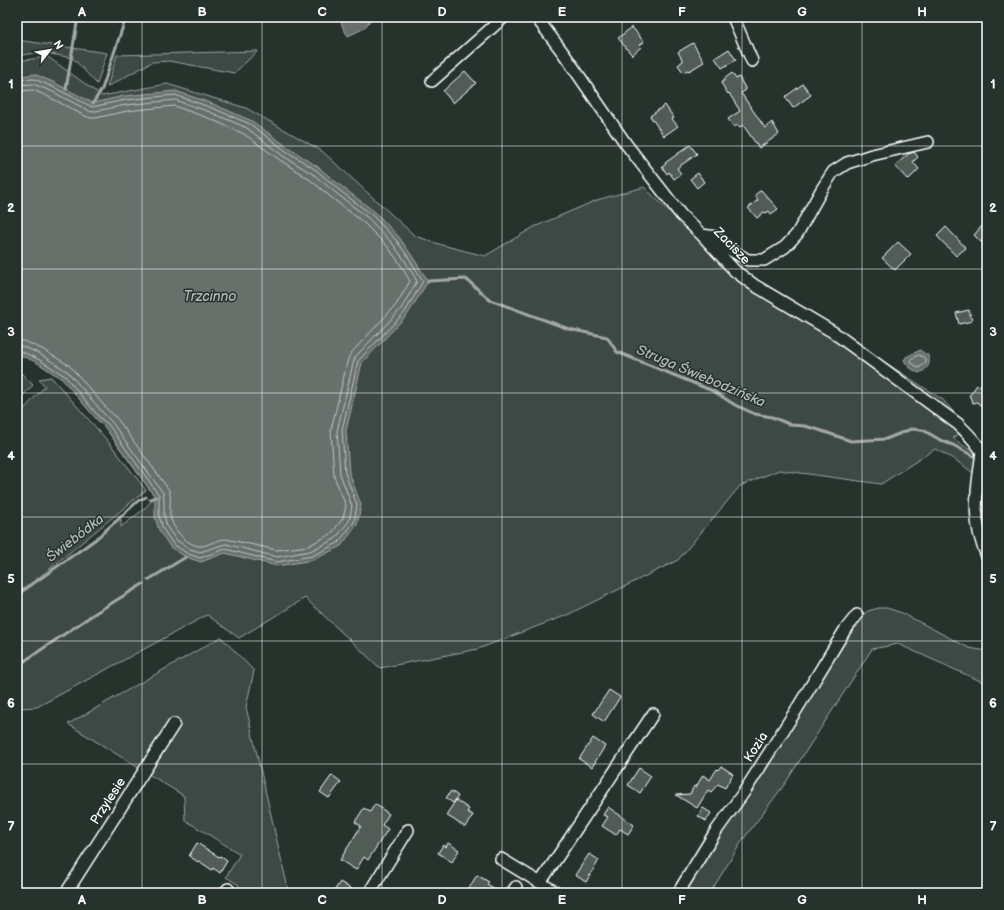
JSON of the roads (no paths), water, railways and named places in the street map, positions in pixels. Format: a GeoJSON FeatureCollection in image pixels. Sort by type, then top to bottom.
{"type":"FeatureCollection","features":[{"type":"Feature","properties":{"kind":"street"},"geometry":{"type":"LineString","coordinates":[[432,81],[504,17]]}},
{"type":"Feature","properties":{"kind":"street","name":"Zacisze"},"geometry":{"type":"LineString","coordinates":[[536,17],[564,54],[626,144],[681,215],[702,235],[735,271],[754,285],[833,332],[958,424],[969,435],[982,452],[975,504],[981,544],[987,556]]}},
{"type":"Feature","properties":{"kind":"street"},"geometry":{"type":"LineString","coordinates":[[733,17],[752,61]]}},
{"type":"Feature","properties":{"kind":"street"},"geometry":{"type":"LineString","coordinates":[[702,235],[715,237],[729,249],[748,260],[764,260],[785,247],[797,234],[833,172],[847,163],[928,142]]}},
{"type":"Feature","properties":{"kind":"street","name":"Kozia"},"geometry":{"type":"LineString","coordinates":[[678,893],[716,831],[744,792],[795,712],[845,630],[857,615]]}},
{"type":"Feature","properties":{"kind":"street"},"geometry":{"type":"LineString","coordinates":[[540,883],[653,714]]}},
{"type":"Feature","properties":{"kind":"street","name":"Przylesie"},"geometry":{"type":"LineString","coordinates":[[66,893],[174,724]]}},
{"type":"Feature","properties":{"kind":"street"},"geometry":{"type":"LineString","coordinates":[[369,893],[408,830]]}},
{"type":"Feature","properties":{"kind":"street"},"geometry":{"type":"LineString","coordinates":[[501,859],[557,893]]}},
{"type":"Feature","properties":{"kind":"water"},"geometry":{"type":"Polygon","coordinates":[[[341,17],[372,17],[365,28],[348,36],[342,25],[341,17]]]}},
{"type":"Feature","properties":{"kind":"water","name":"Trzcinno"},"geometry":{"type":"Polygon","coordinates":[[[34,74],[93,103],[124,96],[176,91],[213,104],[252,121],[318,167],[375,212],[399,237],[412,256],[428,281],[408,314],[362,363],[346,431],[349,472],[361,505],[357,525],[341,546],[313,560],[277,566],[225,553],[201,562],[186,557],[170,547],[159,530],[155,517],[155,497],[104,426],[62,379],[36,362],[17,354],[17,77],[34,74]]]}},
{"type":"Feature","properties":{"kind":"water"},"geometry":{"type":"Polygon","coordinates":[[[920,350],[927,354],[929,357],[929,363],[927,368],[919,373],[910,368],[904,360],[906,357],[920,350]]]}},
{"type":"Feature","properties":{"kind":"waterway"},"geometry":{"type":"LineString","coordinates":[[66,89],[78,17]]}},
{"type":"Feature","properties":{"kind":"waterway"},"geometry":{"type":"LineString","coordinates":[[93,103],[102,89],[126,17]]}},
{"type":"Feature","properties":{"kind":"waterway","name":"Struga Świebodzińska"},"geometry":{"type":"LineString","coordinates":[[428,281],[466,279],[490,300],[569,329],[607,337],[617,352],[713,391],[735,405],[755,414],[772,417],[791,425],[805,426],[851,441],[886,439],[911,429],[923,430],[975,457]]}},
{"type":"Feature","properties":{"kind":"waterway","name":"Świebódka"},"geometry":{"type":"LineString","coordinates":[[17,595],[96,539],[138,501],[146,497]]}},
{"type":"Feature","properties":{"kind":"waterway","name":"Świebódka"},"geometry":{"type":"LineString","coordinates":[[150,499],[156,497]]}},
{"type":"Feature","properties":{"kind":"waterway"},"geometry":{"type":"LineString","coordinates":[[148,580],[186,557]]}},
{"type":"Feature","properties":{"kind":"waterway"},"geometry":{"type":"LineString","coordinates":[[17,666],[97,612],[143,584]]}}]}
